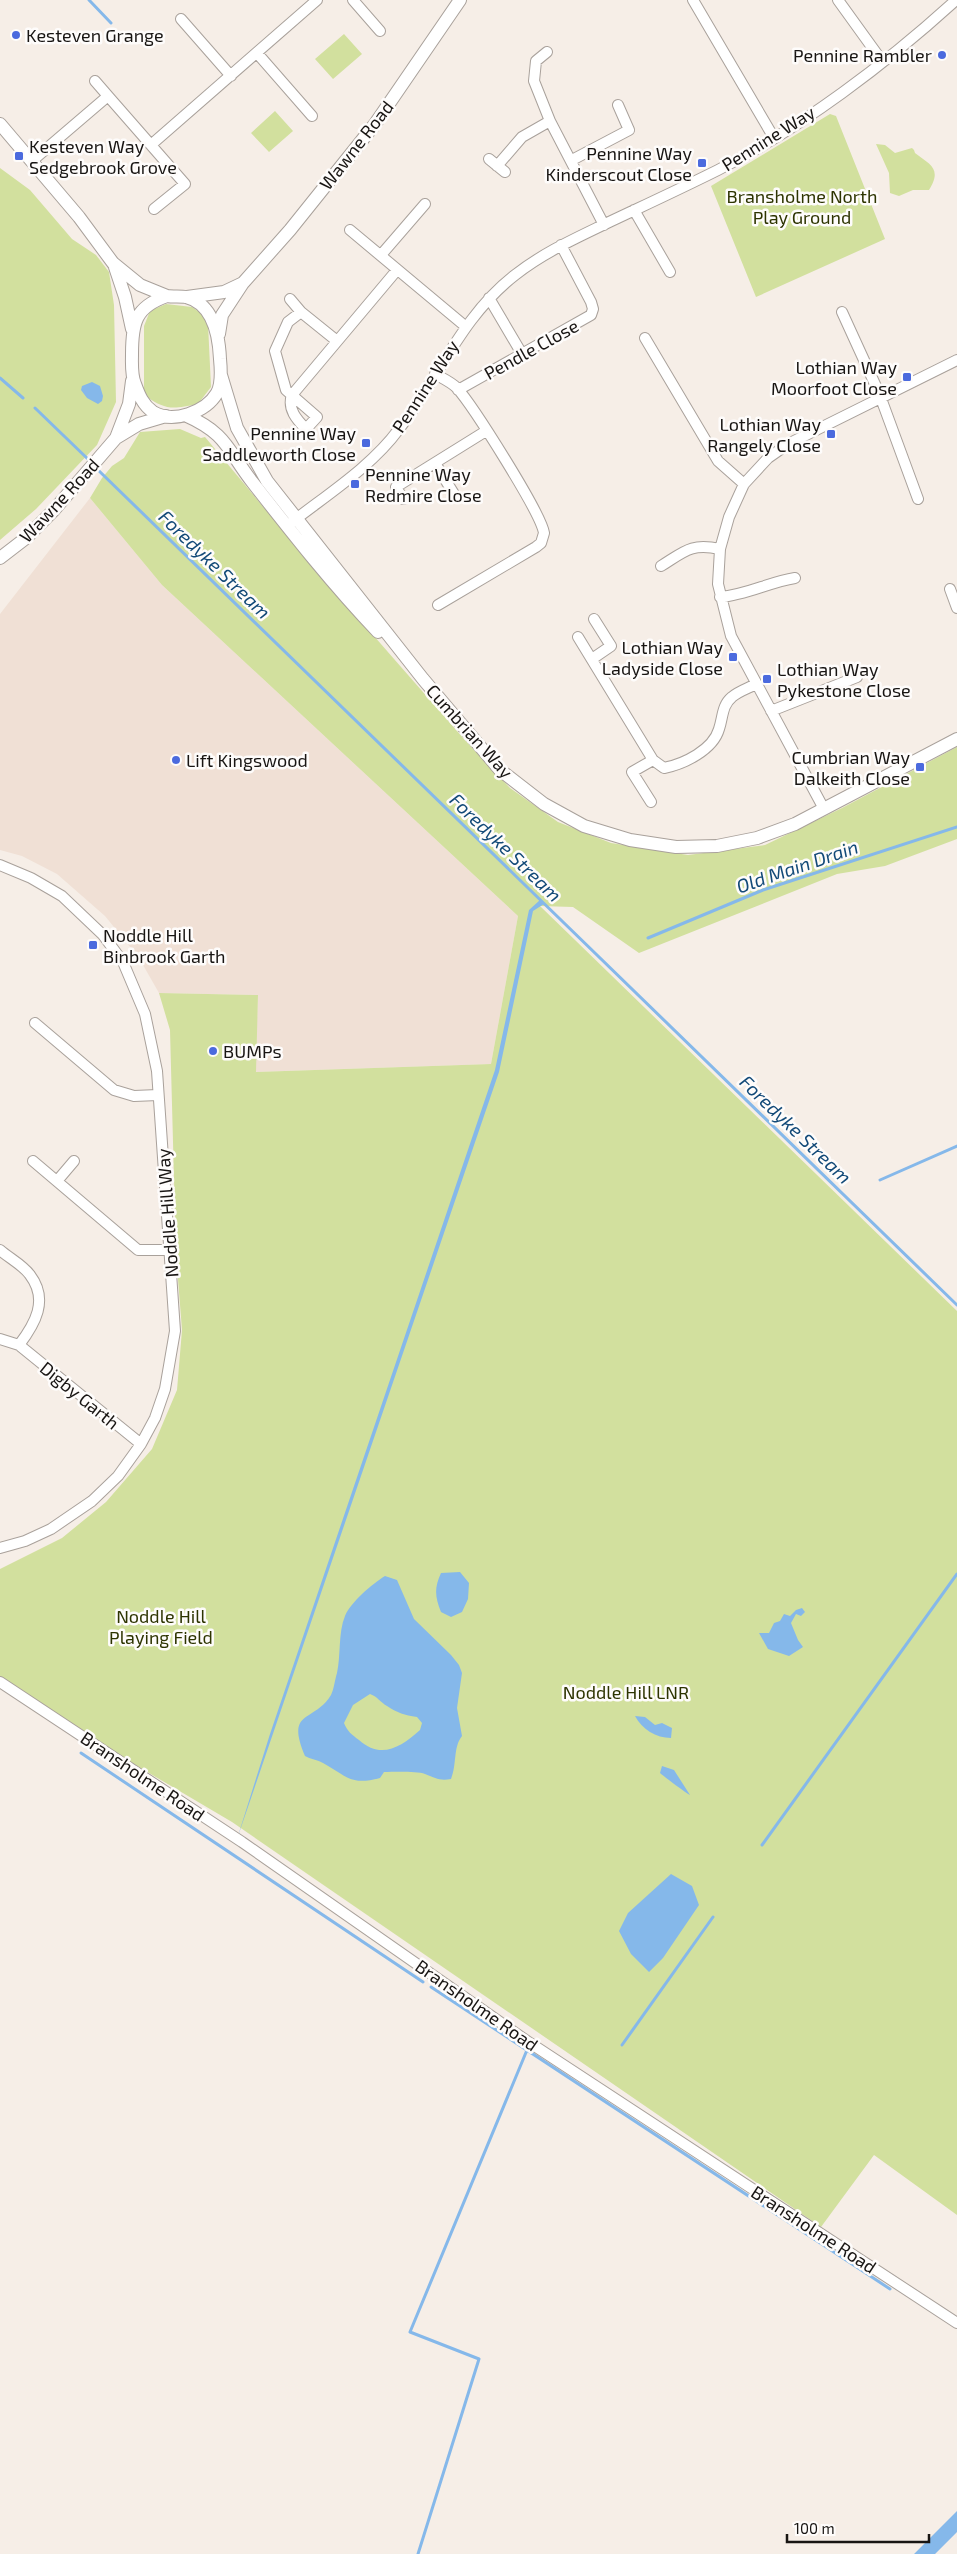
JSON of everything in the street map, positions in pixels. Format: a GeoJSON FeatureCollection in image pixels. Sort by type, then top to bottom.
{"type":"FeatureCollection","features":[{"type":"Feature","properties":{"kind":"street"},"geometry":{"type":"LineString","coordinates":[[152,144],[318,0]]}},
{"type":"Feature","properties":{"kind":"street"},"geometry":{"type":"LineString","coordinates":[[353,0],[380,31]]}},
{"type":"Feature","properties":{"kind":"street","name":"Wawne Road"},"geometry":{"type":"LineString","coordinates":[[219,334],[222,315],[243,283],[290,230],[375,124],[460,0]]}},
{"type":"Feature","properties":{"kind":"street"},"geometry":{"type":"LineString","coordinates":[[692,0],[774,138]]}},
{"type":"Feature","properties":{"kind":"street"},"geometry":{"type":"LineString","coordinates":[[838,0],[882,61]]}},
{"type":"Feature","properties":{"kind":"street","name":"Pennine Way"},"geometry":{"type":"LineString","coordinates":[[292,522],[370,460],[399,430],[465,326],[489,298],[515,275],[561,245],[720,169],[774,138],[882,61],[956,0]]}},
{"type":"Feature","properties":{"kind":"street"},"geometry":{"type":"LineString","coordinates":[[181,19],[231,76]]}},
{"type":"Feature","properties":{"kind":"street"},"geometry":{"type":"LineString","coordinates":[[547,52],[536,62],[534,81],[550,121],[572,160],[604,225]]}},
{"type":"Feature","properties":{"kind":"street"},"geometry":{"type":"LineString","coordinates":[[257,53],[312,116]]}},
{"type":"Feature","properties":{"kind":"street"},"geometry":{"type":"LineString","coordinates":[[95,81],[185,184],[154,210]]}},
{"type":"Feature","properties":{"kind":"street"},"geometry":{"type":"LineString","coordinates":[[32,160],[108,96]]}},
{"type":"Feature","properties":{"kind":"street"},"geometry":{"type":"LineString","coordinates":[[572,160],[629,130],[618,105]]}},
{"type":"Feature","properties":{"kind":"street"},"geometry":{"type":"LineString","coordinates":[[497,165],[522,136],[550,121]]}},
{"type":"Feature","properties":{"kind":"street"},"geometry":{"type":"LineString","coordinates":[[0,124],[79,217],[113,262],[140,284],[168,296],[187,297],[206,310],[219,334],[221,375],[217,393],[199,411],[185,415],[166,416],[154,412],[142,400],[132,378],[132,329],[125,297],[113,262]]}},
{"type":"Feature","properties":{"kind":"street"},"geometry":{"type":"LineString","coordinates":[[381,255],[424,204]]}},
{"type":"Feature","properties":{"kind":"street"},"geometry":{"type":"LineString","coordinates":[[634,210],[670,272]]}},
{"type":"Feature","properties":{"kind":"street"},"geometry":{"type":"LineString","coordinates":[[350,230],[465,326]]}},
{"type":"Feature","properties":{"kind":"street","name":"Pendle Close"},"geometry":{"type":"LineString","coordinates":[[458,390],[591,315],[593,309],[592,302],[561,245]]}},
{"type":"Feature","properties":{"kind":"street"},"geometry":{"type":"LineString","coordinates":[[301,312],[288,322],[275,351],[286,390],[292,395],[397,270]]}},
{"type":"Feature","properties":{"kind":"street","name":"Wawne Road"},"geometry":{"type":"LineString","coordinates":[[187,297],[224,292],[243,283]]}},
{"type":"Feature","properties":{"kind":"street"},"geometry":{"type":"LineString","coordinates":[[132,329],[139,314],[152,302],[168,296]]}},
{"type":"Feature","properties":{"kind":"street"},"geometry":{"type":"LineString","coordinates":[[489,298],[522,354]]}},
{"type":"Feature","properties":{"kind":"street"},"geometry":{"type":"LineString","coordinates":[[290,299],[301,312],[337,340]]}},
{"type":"Feature","properties":{"kind":"street"},"geometry":{"type":"LineString","coordinates":[[842,312],[881,398],[918,499]]}},
{"type":"Feature","properties":{"kind":"street"},"geometry":{"type":"LineString","coordinates":[[645,338],[718,461],[744,484]]}},
{"type":"Feature","properties":{"kind":"street"},"geometry":{"type":"LineString","coordinates":[[824,809],[731,636],[718,584],[720,549],[729,517],[744,484],[768,458],[788,444],[957,360]]}},
{"type":"Feature","properties":{"kind":"street"},"geometry":{"type":"LineString","coordinates":[[435,374],[458,390],[471,404],[544,527],[544,538],[536,547],[438,605]]}},
{"type":"Feature","properties":{"kind":"street","name":"Cumbrian Way"},"geometry":{"type":"LineString","coordinates":[[221,375],[237,428],[267,481],[292,522],[372,625],[423,679],[500,770],[544,804],[584,826],[639,842],[676,847],[717,846],[757,838],[795,824],[957,739]]}},
{"type":"Feature","properties":{"kind":"street","name":"Wawne Road"},"geometry":{"type":"LineString","coordinates":[[116,438],[130,404],[132,378]]}},
{"type":"Feature","properties":{"kind":"street","name":"Cumbrian Way"},"geometry":{"type":"LineString","coordinates":[[185,415],[202,423],[225,440],[252,483],[292,522]]}},
{"type":"Feature","properties":{"kind":"street","name":"Wawne Road"},"geometry":{"type":"LineString","coordinates":[[0,558],[36,529],[116,438],[139,424],[166,416]]}},
{"type":"Feature","properties":{"kind":"street"},"geometry":{"type":"LineString","coordinates":[[403,499],[396,487],[486,431]]}},
{"type":"Feature","properties":{"kind":"street"},"geometry":{"type":"LineString","coordinates":[[435,463],[454,494]]}},
{"type":"Feature","properties":{"kind":"street"},"geometry":{"type":"LineString","coordinates":[[661,566],[690,547],[702,546],[720,549]]}},
{"type":"Feature","properties":{"kind":"street"},"geometry":{"type":"LineString","coordinates":[[720,597],[738,596],[779,580],[795,578]]}},
{"type":"Feature","properties":{"kind":"street"},"geometry":{"type":"LineString","coordinates":[[950,589],[957,608]]}},
{"type":"Feature","properties":{"kind":"street"},"geometry":{"type":"LineString","coordinates":[[592,659],[611,646],[594,619]]}},
{"type":"Feature","properties":{"kind":"street"},"geometry":{"type":"LineString","coordinates":[[578,637],[653,760],[664,768],[698,753],[713,741],[719,730],[724,708],[732,697],[756,684]]}},
{"type":"Feature","properties":{"kind":"street"},"geometry":{"type":"LineString","coordinates":[[771,711],[857,677]]}},
{"type":"Feature","properties":{"kind":"street"},"geometry":{"type":"LineString","coordinates":[[651,802],[632,772],[653,760]]}},
{"type":"Feature","properties":{"kind":"street","name":"Noddle Hill Way"},"geometry":{"type":"LineString","coordinates":[[0,865],[31,878],[62,896],[103,935],[123,962],[145,1014],[157,1071],[175,1331],[165,1389],[155,1418],[118,1476],[92,1501],[51,1529],[25,1541],[0,1548]]}},
{"type":"Feature","properties":{"kind":"street"},"geometry":{"type":"LineString","coordinates":[[35,1023],[114,1090],[134,1096],[158,1095]]}},
{"type":"Feature","properties":{"kind":"street"},"geometry":{"type":"LineString","coordinates":[[33,1161],[138,1250],[169,1250]]}},
{"type":"Feature","properties":{"kind":"street"},"geometry":{"type":"LineString","coordinates":[[57,1181],[74,1161]]}},
{"type":"Feature","properties":{"kind":"street"},"geometry":{"type":"LineString","coordinates":[[0,1250],[30,1274],[38,1290],[39,1312],[33,1326],[19,1345]]}},
{"type":"Feature","properties":{"kind":"street","name":"Digby Garth"},"geometry":{"type":"LineString","coordinates":[[0,1339],[19,1345],[140,1444]]}},
{"type":"Feature","properties":{"kind":"street","name":"Bransholme Road"},"geometry":{"type":"LineString","coordinates":[[0,1682],[242,1842],[527,2041],[957,2324]]}},
{"type":"Feature","properties":{"kind":"shaded area","name":"Lift Kingswood"},"geometry":{"type":"Polygon","coordinates":[[[90,498],[162,585],[518,916],[491,1064],[255,1072],[258,995],[159,993],[139,958],[105,916],[57,874],[22,856],[0,850],[0,614],[90,498]]]}},
{"type":"Feature","properties":{"kind":"green space"},"geometry":{"type":"Polygon","coordinates":[[[344,34],[362,54],[333,79],[315,59],[344,34]]]}},
{"type":"Feature","properties":{"kind":"green space"},"geometry":{"type":"Polygon","coordinates":[[[275,111],[293,131],[269,152],[251,133],[275,111]]]}},
{"type":"Feature","properties":{"kind":"green space","name":"Bransholme North Play Ground"},"geometry":{"type":"Polygon","coordinates":[[[830,114],[836,116],[885,239],[756,297],[711,186],[830,114]]]}},
{"type":"Feature","properties":{"kind":"green space"},"geometry":{"type":"Polygon","coordinates":[[[876,144],[885,145],[895,153],[912,148],[915,153],[930,164],[935,172],[933,183],[929,190],[913,190],[899,196],[890,193],[889,173],[876,144]]]}},
{"type":"Feature","properties":{"kind":"green space"},"geometry":{"type":"Polygon","coordinates":[[[0,168],[30,190],[72,239],[96,255],[109,272],[114,305],[116,402],[97,445],[36,509],[0,540],[0,168]]]}},
{"type":"Feature","properties":{"kind":"green space"},"geometry":{"type":"Polygon","coordinates":[[[166,304],[192,307],[202,314],[208,324],[211,387],[198,404],[176,408],[164,406],[144,395],[144,326],[150,311],[166,304]]]}},
{"type":"Feature","properties":{"kind":"green space","name":"Noddle Hill LNR"},"geometry":{"type":"Polygon","coordinates":[[[180,429],[201,438],[205,437],[311,564],[464,739],[510,788],[558,822],[611,843],[688,855],[765,845],[842,808],[957,747],[957,839],[885,866],[837,874],[639,953],[573,907],[540,906],[957,1311],[957,2215],[874,2155],[821,2227],[232,1822],[0,1685],[0,1569],[62,1538],[106,1502],[152,1449],[177,1390],[182,1330],[176,1254],[170,1030],[159,993],[258,995],[256,1072],[491,1064],[518,916],[162,585],[90,498],[112,466],[124,458],[140,432],[180,429]]]}},
{"type":"Feature","properties":{"kind":"water"},"geometry":{"type":"Polygon","coordinates":[[[92,382],[100,386],[103,396],[102,401],[98,404],[87,398],[81,390],[82,386],[92,382]]]}},
{"type":"Feature","properties":{"kind":"water"},"geometry":{"type":"Polygon","coordinates":[[[540,900],[544,904],[533,911],[499,1072],[237,1839],[270,1734],[495,1070],[529,910],[540,900]]]}},
{"type":"Feature","properties":{"kind":"water"},"geometry":{"type":"Polygon","coordinates":[[[460,1572],[469,1583],[468,1599],[462,1612],[451,1617],[441,1612],[437,1602],[437,1583],[441,1573],[460,1572]]]}},
{"type":"Feature","properties":{"kind":"water"},"geometry":{"type":"Polygon","coordinates":[[[385,1576],[397,1580],[414,1619],[451,1655],[459,1665],[462,1673],[457,1708],[462,1736],[457,1745],[451,1779],[435,1778],[417,1772],[384,1772],[380,1778],[362,1781],[355,1780],[344,1776],[321,1762],[305,1756],[300,1741],[298,1731],[300,1723],[324,1704],[332,1693],[338,1666],[341,1630],[345,1616],[357,1599],[368,1588],[385,1576]],[[370,1694],[353,1705],[344,1723],[348,1731],[367,1746],[383,1750],[391,1749],[406,1742],[420,1730],[422,1723],[417,1717],[394,1710],[370,1694]]]}},
{"type":"Feature","properties":{"kind":"water"},"geometry":{"type":"Polygon","coordinates":[[[802,1608],[805,1612],[801,1616],[796,1614],[791,1623],[803,1647],[789,1656],[768,1649],[759,1633],[769,1633],[774,1623],[780,1621],[784,1614],[790,1616],[796,1610],[802,1608]]]}},
{"type":"Feature","properties":{"kind":"water"},"geometry":{"type":"Polygon","coordinates":[[[635,1716],[645,1717],[655,1725],[662,1723],[672,1728],[671,1738],[665,1738],[650,1732],[641,1725],[635,1716]]]}},
{"type":"Feature","properties":{"kind":"water"},"geometry":{"type":"Polygon","coordinates":[[[662,1766],[674,1770],[690,1795],[660,1773],[662,1766]]]}},
{"type":"Feature","properties":{"kind":"water"},"geometry":{"type":"Polygon","coordinates":[[[671,1874],[692,1886],[699,1905],[663,1958],[649,1972],[631,1954],[619,1931],[628,1913],[671,1874]]]}},
{"type":"Feature","properties":{"kind":"water"},"geometry":{"type":"Polygon","coordinates":[[[957,2511],[957,2532],[935,2554],[914,2554],[957,2511]]]}},
{"type":"Feature","properties":{"kind":"waterway"},"geometry":{"type":"LineString","coordinates":[[89,0],[111,23]]}},
{"type":"Feature","properties":{"kind":"waterway","name":"Foredyke Stream"},"geometry":{"type":"LineString","coordinates":[[0,378],[23,398]]}},
{"type":"Feature","properties":{"kind":"waterway","name":"Foredyke Stream"},"geometry":{"type":"LineString","coordinates":[[35,408],[92,463]]}},
{"type":"Feature","properties":{"kind":"waterway","name":"Foredyke Stream"},"geometry":{"type":"LineString","coordinates":[[96,468],[957,1305]]}},
{"type":"Feature","properties":{"kind":"waterway","name":"Old Main Drain"},"geometry":{"type":"LineString","coordinates":[[648,938],[763,890],[957,827]]}},
{"type":"Feature","properties":{"kind":"waterway"},"geometry":{"type":"LineString","coordinates":[[880,1180],[957,1146]]}},
{"type":"Feature","properties":{"kind":"waterway"},"geometry":{"type":"LineString","coordinates":[[762,1845],[957,1574]]}},
{"type":"Feature","properties":{"kind":"waterway"},"geometry":{"type":"LineString","coordinates":[[81,1753],[423,1982]]}},
{"type":"Feature","properties":{"kind":"waterway"},"geometry":{"type":"LineString","coordinates":[[622,2045],[713,1917]]}},
{"type":"Feature","properties":{"kind":"waterway"},"geometry":{"type":"LineString","coordinates":[[431,1987],[890,2289]]}},
{"type":"Feature","properties":{"kind":"waterway"},"geometry":{"type":"LineString","coordinates":[[418,2554],[479,2359],[410,2332],[527,2050]]}},
{"type":"Feature","properties":{"kind":"place","name":"Kesteven Grange"},"geometry":{"type":"Point","coordinates":[16,35]}},
{"type":"Feature","properties":{"kind":"place","name":"Pennine Rambler"},"geometry":{"type":"Point","coordinates":[942,55]}},
{"type":"Feature","properties":{"kind":"place","name":"Kesteven Way Sedgebrook Grove"},"geometry":{"type":"Point","coordinates":[19,156]}},
{"type":"Feature","properties":{"kind":"place","name":"Pennine Way Kinderscout Close"},"geometry":{"type":"Point","coordinates":[702,163]}},
{"type":"Feature","properties":{"kind":"place","name":"Lothian Way Moorfoot Close"},"geometry":{"type":"Point","coordinates":[907,377]}},
{"type":"Feature","properties":{"kind":"place","name":"Lothian Way Rangely Close"},"geometry":{"type":"Point","coordinates":[831,434]}},
{"type":"Feature","properties":{"kind":"place","name":"Pennine Way Saddleworth Close"},"geometry":{"type":"Point","coordinates":[366,443]}},
{"type":"Feature","properties":{"kind":"place","name":"Pennine Way Redmire Close"},"geometry":{"type":"Point","coordinates":[355,484]}},
{"type":"Feature","properties":{"kind":"place","name":"Lothian Way Ladyside Close"},"geometry":{"type":"Point","coordinates":[733,657]}},
{"type":"Feature","properties":{"kind":"place","name":"Lothian Way Pykestone Close"},"geometry":{"type":"Point","coordinates":[767,679]}},
{"type":"Feature","properties":{"kind":"place","name":"Lift Kingswood"},"geometry":{"type":"Point","coordinates":[176,760]}},
{"type":"Feature","properties":{"kind":"place","name":"Cumbrian Way Dalkeith Close"},"geometry":{"type":"Point","coordinates":[920,767]}},
{"type":"Feature","properties":{"kind":"place","name":"Noddle Hill Binbrook Garth"},"geometry":{"type":"Point","coordinates":[93,945]}},
{"type":"Feature","properties":{"kind":"place","name":"BUMPs"},"geometry":{"type":"Point","coordinates":[213,1051]}},
{"type":"Feature","properties":{"kind":"park label","name":"Noddle Hill Playing Field"},"geometry":{"type":"Point","coordinates":[161,1626]}}]}
